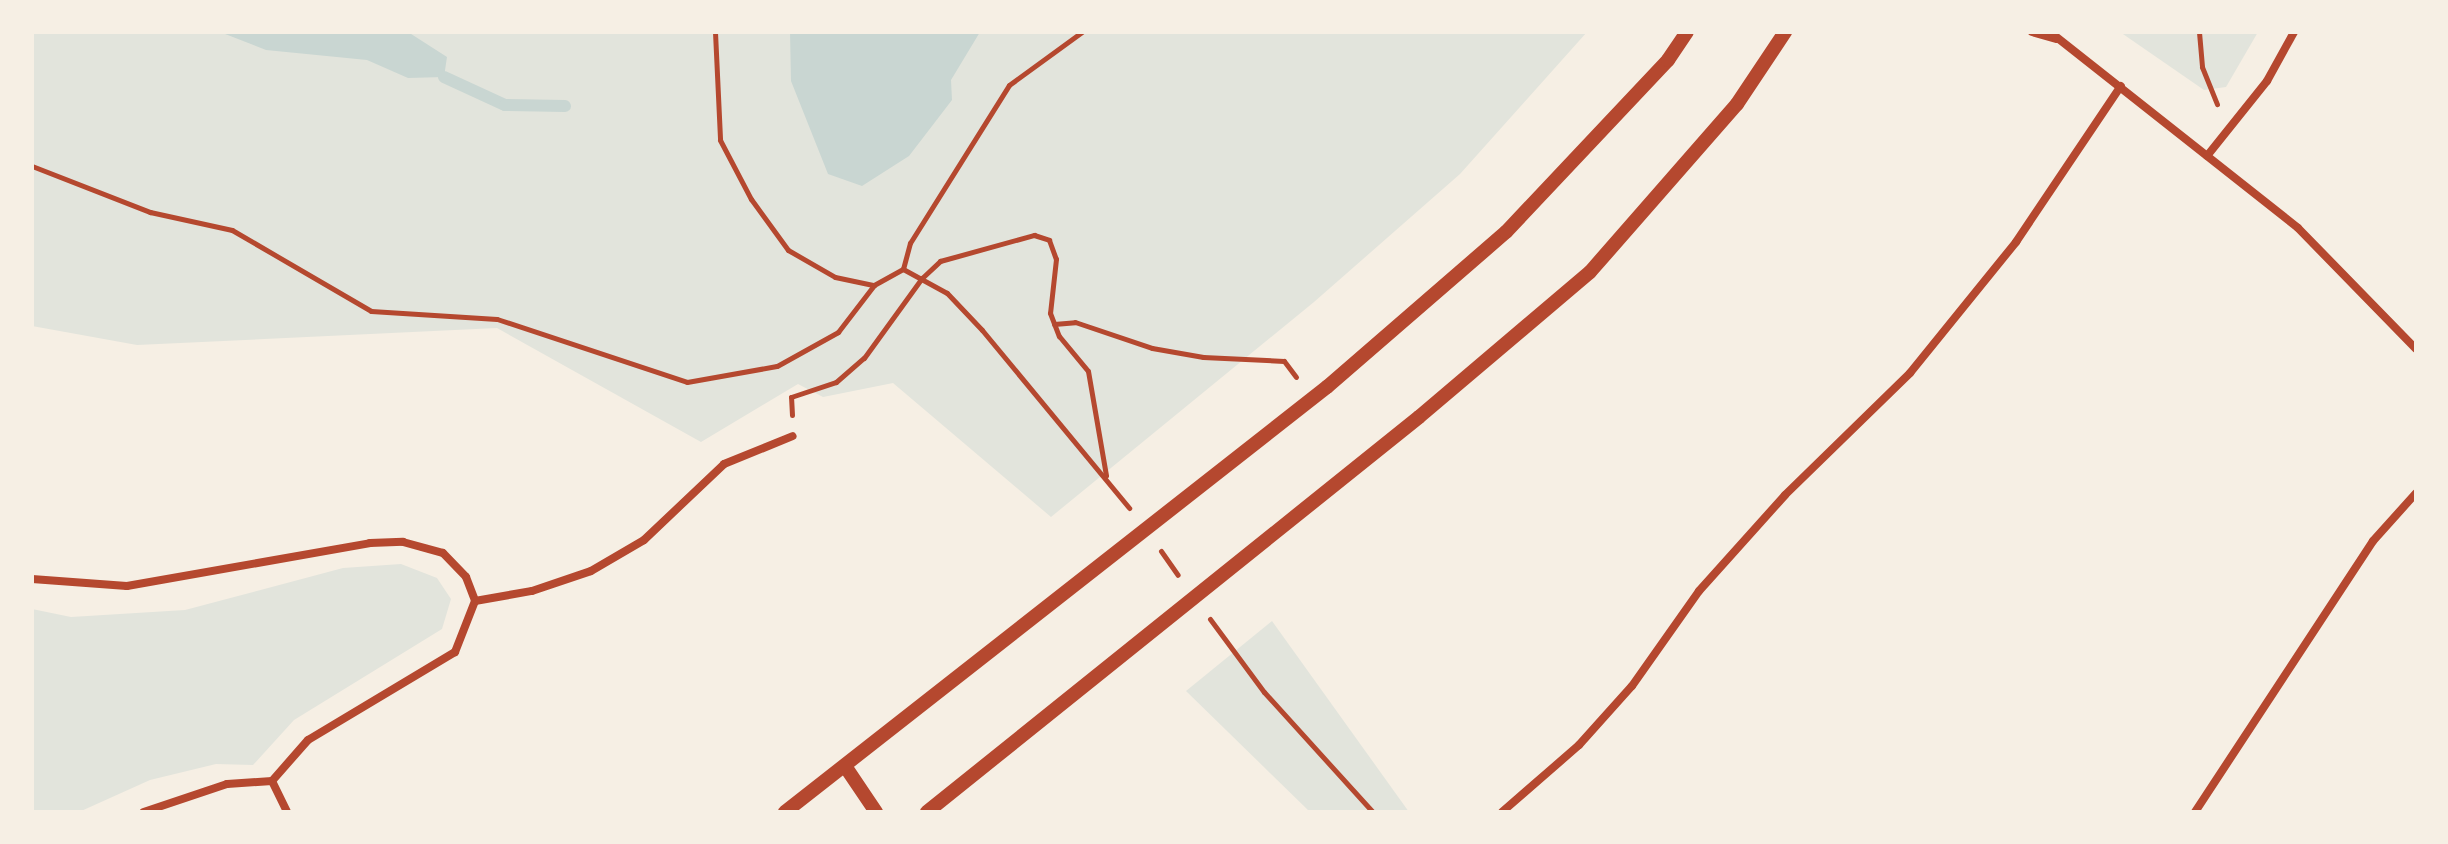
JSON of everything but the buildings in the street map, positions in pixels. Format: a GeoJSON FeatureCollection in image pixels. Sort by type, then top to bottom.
{"type":"FeatureCollection","features":[{"type":"Feature","properties":{"kind":"street"},"geometry":{"type":"LineString","coordinates":[[785,812],[847,769],[1312,399],[1506,232],[1668,60],[1687,32]]}},
{"type":"Feature","properties":{"kind":"street"},"geometry":{"type":"LineString","coordinates":[[927,812],[940,807],[1590,272],[1737,104],[1785,32]]}},
{"type":"Feature","properties":{"kind":"street"},"geometry":{"type":"LineString","coordinates":[[2032,32],[2054,36],[2298,228],[2416,349]]}},
{"type":"Feature","properties":{"kind":"street"},"geometry":{"type":"LineString","coordinates":[[2207,156],[2267,81],[2294,32]]}},
{"type":"Feature","properties":{"kind":"street"},"geometry":{"type":"LineString","coordinates":[[1502,812],[1579,745],[1632,686],[1699,591],[1785,495],[1910,373],[2016,242],[2121,86]]}},
{"type":"Feature","properties":{"kind":"street"},"geometry":{"type":"LineString","coordinates":[[475,601],[532,591],[591,571],[644,540],[724,464],[793,436]]}},
{"type":"Feature","properties":{"kind":"street"},"geometry":{"type":"LineString","coordinates":[[2195,812],[2373,541],[2416,493]]}},
{"type":"Feature","properties":{"kind":"street"},"geometry":{"type":"LineString","coordinates":[[32,579],[127,586],[370,543],[403,542],[443,553],[466,577],[475,601],[455,652],[308,740],[272,781],[227,784],[144,812]]}},
{"type":"Feature","properties":{"kind":"street"},"geometry":{"type":"LineString","coordinates":[[847,769],[876,812]]}},
{"type":"Feature","properties":{"kind":"street"},"geometry":{"type":"LineString","coordinates":[[272,781],[287,812]]}},
{"type":"Feature","properties":{"kind":"path"},"geometry":{"type":"LineString","coordinates":[[715,32],[720,140],[751,199],[788,250],[835,277],[874,285]]}},
{"type":"Feature","properties":{"kind":"path"},"geometry":{"type":"LineString","coordinates":[[32,166],[150,212],[232,230],[371,311],[497,319],[687,382],[777,366],[838,332],[874,285],[903,269],[910,243],[1009,85],[1082,32]]}},
{"type":"Feature","properties":{"kind":"path"},"geometry":{"type":"LineString","coordinates":[[2199,32],[2202,67],[2218,104],[2234,123]]}},
{"type":"Feature","properties":{"kind":"path"},"geometry":{"type":"LineString","coordinates":[[793,436],[791,397],[836,382],[864,358],[922,278],[940,261],[1034,235],[1049,240],[1056,259],[1050,313],[1054,324],[1088,371],[1106,476]]}},
{"type":"Feature","properties":{"kind":"path"},"geometry":{"type":"LineString","coordinates":[[1054,324],[1075,322],[1152,348],[1203,357],[1284,361],[1312,399]]}},
{"type":"Feature","properties":{"kind":"shaded area"},"geometry":{"type":"Polygon","coordinates":[[[32,32],[1587,32],[1460,174],[1314,302],[1051,517],[893,383],[823,397],[798,384],[701,442],[497,328],[137,345],[32,326],[32,32]]]}},
{"type":"Feature","properties":{"kind":"shaded area"},"geometry":{"type":"Polygon","coordinates":[[[220,32],[408,32],[447,57],[444,77],[408,78],[367,60],[266,50],[220,32]]]}},
{"type":"Feature","properties":{"kind":"shaded area"},"geometry":{"type":"Polygon","coordinates":[[[790,32],[980,32],[951,80],[952,100],[909,156],[862,186],[828,174],[791,81],[790,32]]]}},
{"type":"Feature","properties":{"kind":"shaded area"},"geometry":{"type":"Polygon","coordinates":[[[2120,32],[2258,32],[2226,87],[2204,90],[2120,32]]]}},
{"type":"Feature","properties":{"kind":"shaded area"},"geometry":{"type":"Polygon","coordinates":[[[401,564],[437,578],[451,599],[442,629],[294,720],[253,765],[216,764],[150,780],[79,812],[32,812],[32,609],[71,617],[185,610],[343,568],[401,564]]]}},
{"type":"Feature","properties":{"kind":"shaded area"},"geometry":{"type":"Polygon","coordinates":[[[1272,621],[1409,812],[1310,812],[1186,691],[1272,621]]]}},
{"type":"Feature","properties":{"kind":"waterway"},"geometry":{"type":"LineString","coordinates":[[444,77],[505,105],[565,106]]}}]}
